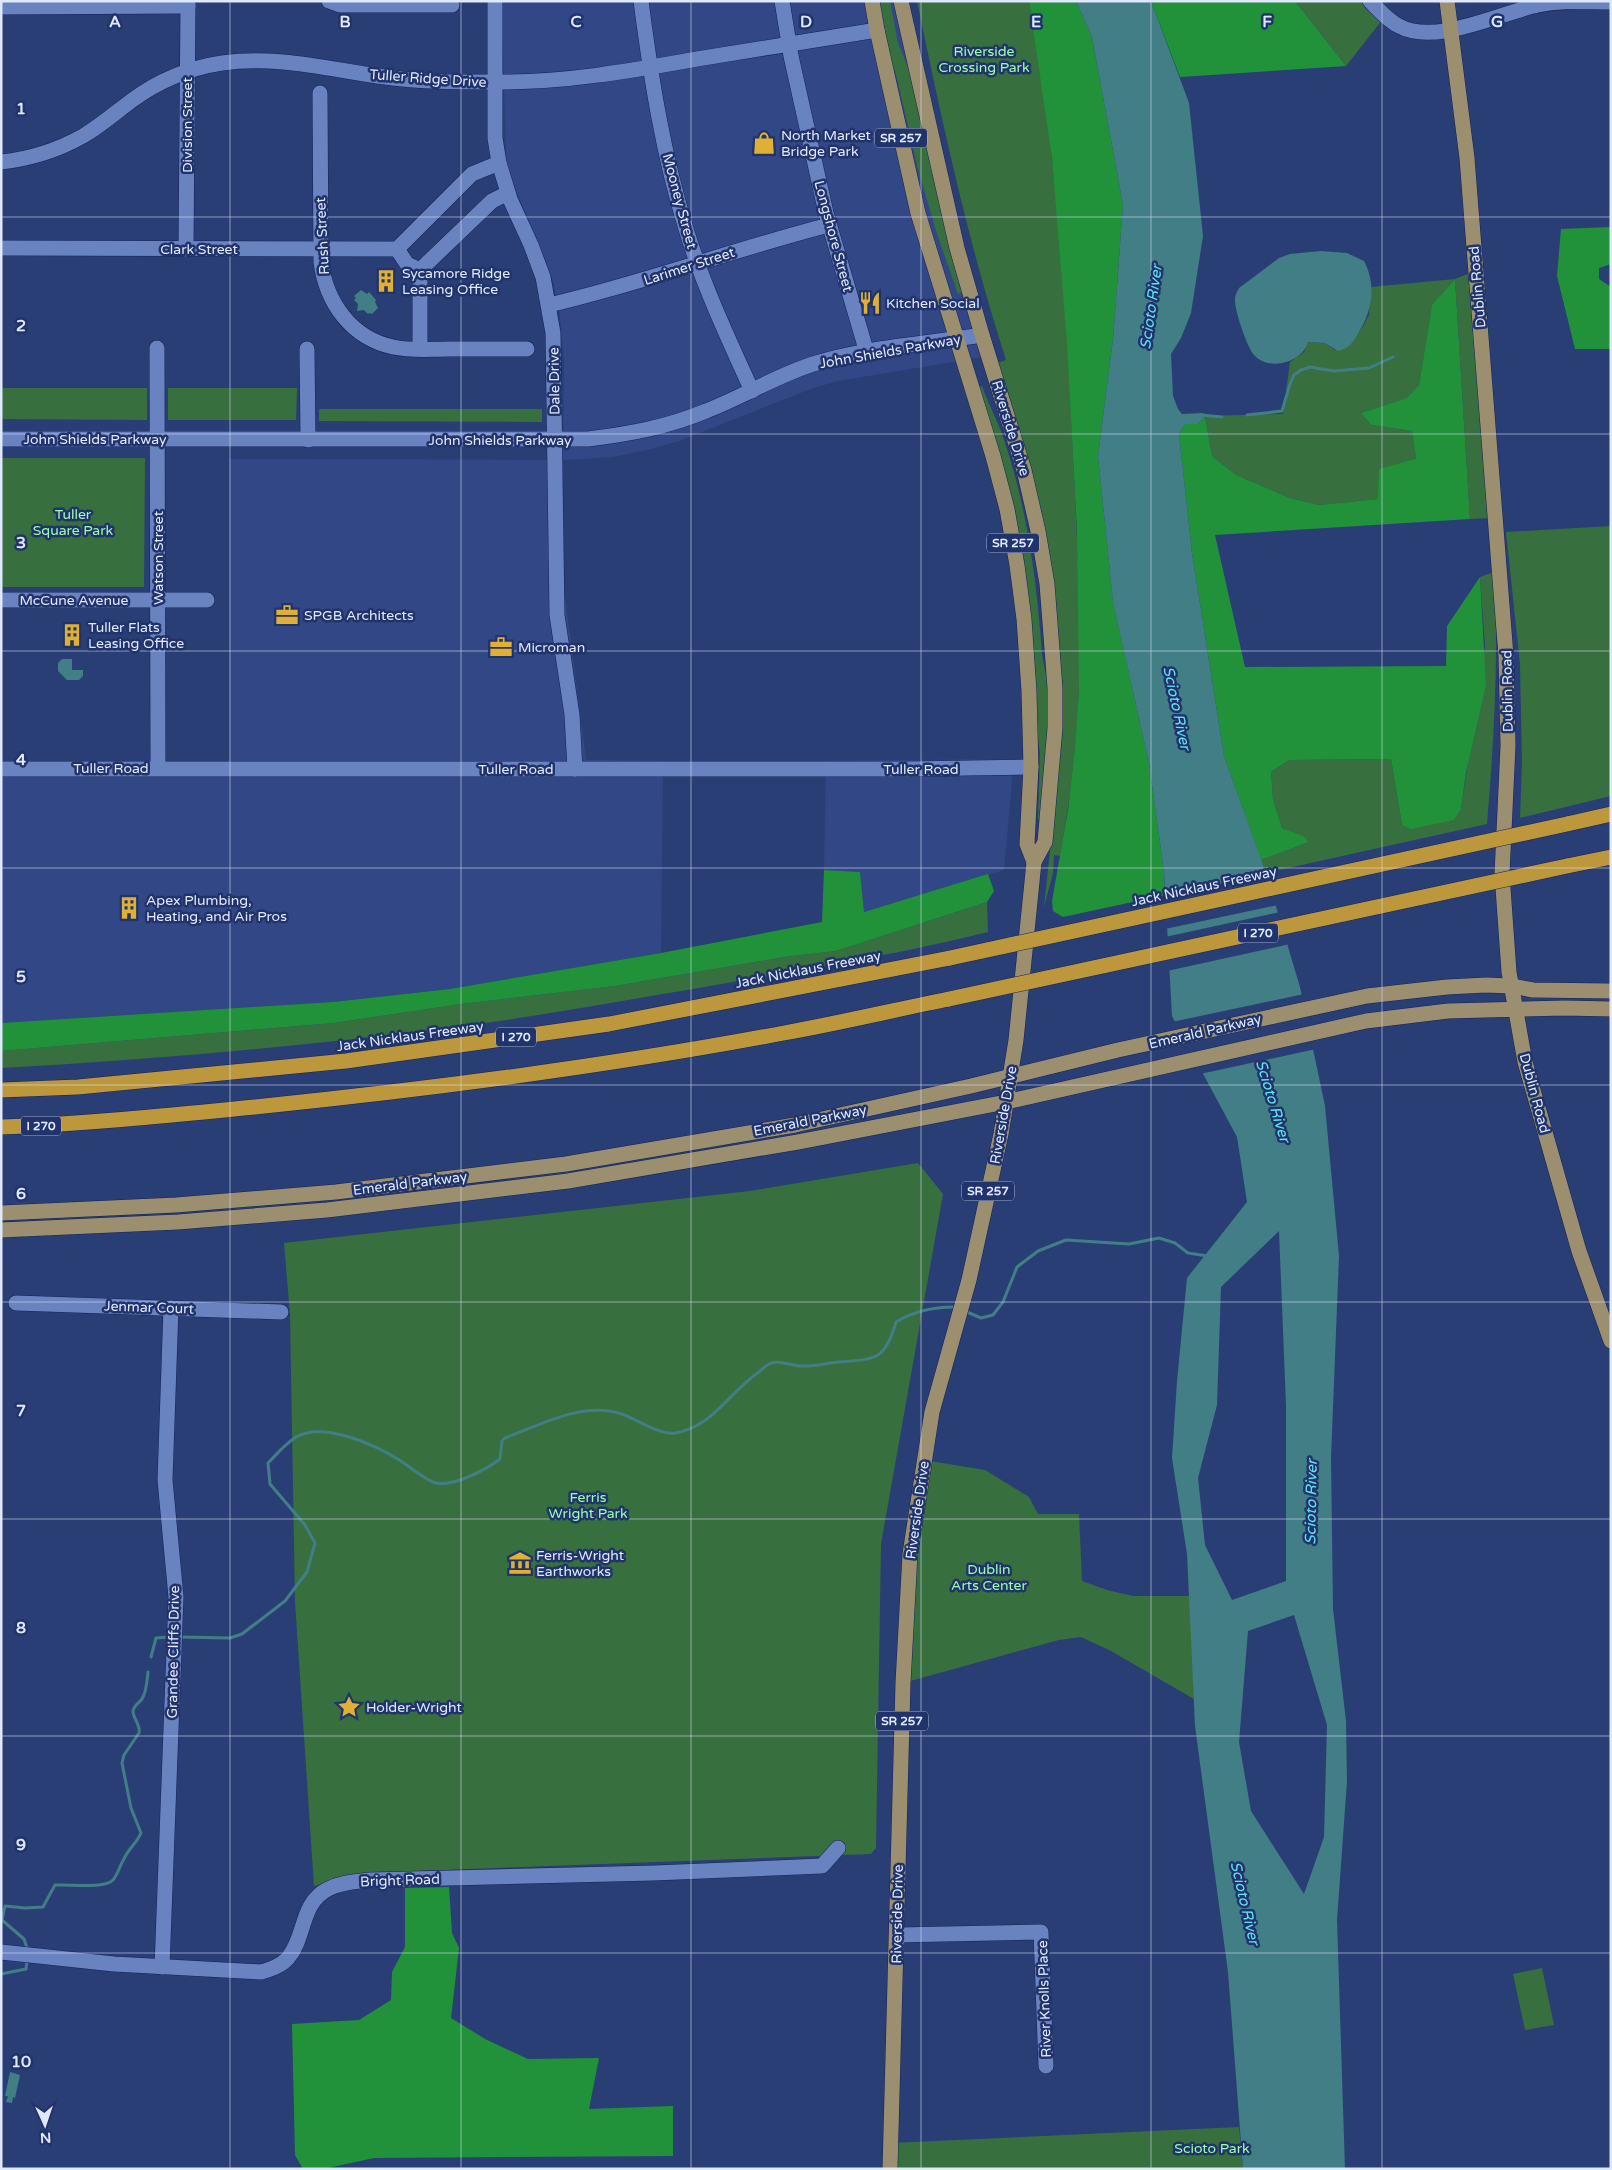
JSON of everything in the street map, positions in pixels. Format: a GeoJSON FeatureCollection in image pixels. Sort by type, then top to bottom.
{"type":"FeatureCollection","features":[{"type":"Feature","properties":{"kind":"highway","name":"Jack Nicklaus Freeway"},"geometry":{"type":"LineString","coordinates":[[1,1090],[78,1087],[346,1061],[609,1024],[950,958],[1611,814]]}},
{"type":"Feature","properties":{"kind":"highway","name":"I 270"},"geometry":{"type":"LineString","coordinates":[[1,1127],[101,1122],[351,1097],[624,1060],[784,1033],[1611,857]]}},
{"type":"Feature","properties":{"kind":"main road","name":"Riverside Drive"},"geometry":{"type":"LineString","coordinates":[[872,1],[918,213],[993,456],[1017,565],[1027,651],[1031,767],[1027,844],[1034,862]]}},
{"type":"Feature","properties":{"kind":"main road","name":"Riverside Drive"},"geometry":{"type":"LineString","coordinates":[[890,2169],[903,1683],[910,1554],[932,1412],[969,1280],[1006,1102],[1016,1040],[1034,862],[1045,842],[1052,778],[1055,688],[1051,622],[1038,531],[1024,470],[982,335],[945,204],[900,1]]}},
{"type":"Feature","properties":{"kind":"main road","name":"Dublin Road"},"geometry":{"type":"LineString","coordinates":[[1447,1],[1467,158],[1505,638],[1508,720],[1502,874],[1510,986],[1525,1062],[1574,1233],[1611,1341]]}},
{"type":"Feature","properties":{"kind":"main road","name":"Emerald Parkway"},"geometry":{"type":"LineString","coordinates":[[1,1213],[176,1205],[336,1192],[566,1164],[795,1125],[1118,1050],[1367,996],[1447,987],[1486,985],[1510,986],[1533,990],[1611,991]]}},
{"type":"Feature","properties":{"kind":"main road","name":"Emerald Parkway"},"geometry":{"type":"LineString","coordinates":[[1,1230],[178,1222],[327,1210],[568,1181],[798,1142],[1006,1102],[1348,1024],[1448,1010],[1611,1009]]}},
{"type":"Feature","properties":{"kind":"street"},"geometry":{"type":"LineString","coordinates":[[329,1],[340,5],[401,3],[452,5]]}},
{"type":"Feature","properties":{"kind":"street","name":"Dale Drive"},"geometry":{"type":"LineString","coordinates":[[495,1],[495,138],[499,163],[508,193],[534,253],[549,305],[555,361],[557,615],[572,715],[575,769]]}},
{"type":"Feature","properties":{"kind":"street","name":"Mooney Street"},"geometry":{"type":"LineString","coordinates":[[641,1],[650,67],[675,189],[698,263],[728,338],[752,391]]}},
{"type":"Feature","properties":{"kind":"street","name":"Longshore Street"},"geometry":{"type":"LineString","coordinates":[[782,1],[789,44],[829,225],[867,352]]}},
{"type":"Feature","properties":{"kind":"street"},"geometry":{"type":"LineString","coordinates":[[1370,1],[1391,21],[1409,31],[1431,32],[1485,22],[1538,5],[1571,2],[1611,2]]}},
{"type":"Feature","properties":{"kind":"street"},"geometry":{"type":"LineString","coordinates":[[1,7],[188,3]]}},
{"type":"Feature","properties":{"kind":"street","name":"Division Street"},"geometry":{"type":"LineString","coordinates":[[186,249],[188,3]]}},
{"type":"Feature","properties":{"kind":"street","name":"Tuller Ridge Drive"},"geometry":{"type":"LineString","coordinates":[[1,162],[44,153],[76,140],[148,90],[187,72],[225,63],[295,62],[387,78],[495,82],[557,80],[650,67],[877,30]]}},
{"type":"Feature","properties":{"kind":"street","name":"Rush Street"},"geometry":{"type":"LineString","coordinates":[[320,94],[320,250],[326,288],[338,310],[360,333],[382,344],[420,349],[527,349]]}},
{"type":"Feature","properties":{"kind":"street"},"geometry":{"type":"LineString","coordinates":[[420,270],[407,264],[397,249],[472,174],[499,163]]}},
{"type":"Feature","properties":{"kind":"street"},"geometry":{"type":"LineString","coordinates":[[420,349],[420,270],[492,201],[508,193]]}},
{"type":"Feature","properties":{"kind":"street","name":"Larimer Street"},"geometry":{"type":"LineString","coordinates":[[549,305],[618,289],[698,263],[829,225]]}},
{"type":"Feature","properties":{"kind":"street","name":"Clark Street"},"geometry":{"type":"LineString","coordinates":[[1,248],[397,249]]}},
{"type":"Feature","properties":{"kind":"street","name":"John Shields Parkway"},"geometry":{"type":"LineString","coordinates":[[1,439],[556,440],[613,436],[655,428],[703,412],[812,365],[867,352],[982,335]]}},
{"type":"Feature","properties":{"kind":"street","name":"Watson Street"},"geometry":{"type":"LineString","coordinates":[[157,348],[158,768]]}},
{"type":"Feature","properties":{"kind":"street"},"geometry":{"type":"LineString","coordinates":[[308,349],[308,440]]}},
{"type":"Feature","properties":{"kind":"street","name":"McCune Avenue"},"geometry":{"type":"LineString","coordinates":[[1,600],[208,600]]}},
{"type":"Feature","properties":{"kind":"street","name":"Tuller Road"},"geometry":{"type":"LineString","coordinates":[[1,769],[1031,767]]}},
{"type":"Feature","properties":{"kind":"street","name":"Jenmar Court"},"geometry":{"type":"LineString","coordinates":[[16,1303],[281,1312]]}},
{"type":"Feature","properties":{"kind":"street","name":"Grandee Cliffs Drive"},"geometry":{"type":"LineString","coordinates":[[162,1967],[176,1597],[165,1480],[171,1308]]}},
{"type":"Feature","properties":{"kind":"street","name":"Bright Road"},"geometry":{"type":"LineString","coordinates":[[7,1953],[162,1967],[261,1972],[277,1966],[288,1958],[296,1946],[302,1925],[315,1898],[327,1889],[345,1883],[369,1880],[664,1873],[822,1866],[838,1848]]}},
{"type":"Feature","properties":{"kind":"street","name":"River Knolls Place"},"geometry":{"type":"LineString","coordinates":[[897,1935],[1041,1932],[1046,2066]]}},
{"type":"Feature","properties":{"kind":"shaded area"},"geometry":{"type":"Polygon","coordinates":[[[502,1],[907,1],[963,246],[994,355],[838,381],[813,388],[679,441],[613,457],[563,460],[564,362],[560,315],[553,281],[511,179],[506,161],[502,1]]]}},
{"type":"Feature","properties":{"kind":"shaded area"},"geometry":{"type":"Polygon","coordinates":[[[229,459],[563,460],[563,581],[586,760],[663,761],[661,953],[450,989],[333,1002],[1,1023],[1,766],[229,766],[229,459]]]}},
{"type":"Feature","properties":{"kind":"shaded area"},"geometry":{"type":"Polygon","coordinates":[[[1009,759],[1012,781],[1004,870],[864,912],[860,872],[824,870],[826,761],[1009,759]]]}},
{"type":"Feature","properties":{"kind":"green space"},"geometry":{"type":"Polygon","coordinates":[[[876,1],[890,1],[898,43],[910,72],[942,212],[963,292],[958,294],[937,234],[918,169],[896,74],[885,49],[876,1]]]}},
{"type":"Feature","properties":{"kind":"green space","name":"Riverside Crossing Park"},"geometry":{"type":"Polygon","coordinates":[[[917,1],[1029,1],[1047,119],[1056,196],[1067,345],[1077,543],[1079,689],[1077,731],[1067,815],[1060,856],[1054,855],[1053,873],[1044,907],[1063,719],[1056,603],[1028,459],[998,363],[1006,360],[968,226],[946,137],[917,1]]]}},
{"type":"Feature","properties":{"kind":"green space"},"geometry":{"type":"Polygon","coordinates":[[[1029,1],[1076,1],[1092,37],[1123,205],[1113,339],[1098,456],[1113,601],[1149,763],[1164,872],[1165,895],[1063,917],[1053,911],[1052,901],[1068,810],[1079,689],[1077,532],[1067,343],[1052,158],[1029,1]]]}},
{"type":"Feature","properties":{"kind":"green space"},"geometry":{"type":"Polygon","coordinates":[[[1151,1],[1295,1],[1346,66],[1180,77],[1151,1]]]}},
{"type":"Feature","properties":{"kind":"green space"},"geometry":{"type":"Polygon","coordinates":[[[1295,1],[1382,1],[1390,10],[1346,66],[1295,1]]]}},
{"type":"Feature","properties":{"kind":"green space"},"geometry":{"type":"Polygon","coordinates":[[[1611,227],[1611,264],[1599,268],[1599,279],[1611,287],[1611,349],[1575,349],[1557,276],[1561,229],[1611,227]]]}},
{"type":"Feature","properties":{"kind":"green space"},"geometry":{"type":"Polygon","coordinates":[[[1468,274],[1489,518],[1470,519],[1455,279],[1468,274]]]}},
{"type":"Feature","properties":{"kind":"green space"},"geometry":{"type":"Polygon","coordinates":[[[1455,279],[1432,306],[1419,385],[1408,398],[1361,413],[1371,425],[1412,431],[1416,459],[1378,499],[1319,505],[1290,498],[1236,475],[1212,456],[1205,416],[1283,414],[1290,362],[1304,352],[1308,342],[1325,343],[1335,350],[1352,343],[1369,315],[1371,287],[1455,279]]]}},
{"type":"Feature","properties":{"kind":"green space"},"geometry":{"type":"Polygon","coordinates":[[[1455,279],[1470,519],[1215,535],[1245,667],[1446,666],[1447,626],[1480,577],[1486,685],[1466,772],[1461,809],[1454,820],[1411,829],[1402,825],[1391,759],[1289,760],[1271,772],[1273,799],[1282,828],[1303,836],[1309,842],[1261,860],[1224,756],[1192,553],[1179,434],[1185,424],[1198,424],[1205,416],[1212,456],[1236,475],[1290,498],[1319,505],[1378,499],[1379,469],[1416,459],[1412,431],[1371,425],[1361,413],[1407,398],[1419,385],[1432,305],[1455,279]]]}},
{"type":"Feature","properties":{"kind":"green space"},"geometry":{"type":"Polygon","coordinates":[[[982,386],[1004,438],[1014,471],[1026,523],[1034,575],[1042,654],[1050,702],[1041,819],[1038,819],[1040,753],[1036,729],[1034,677],[977,388],[982,386]]]}},
{"type":"Feature","properties":{"kind":"green space"},"geometry":{"type":"Polygon","coordinates":[[[1,388],[147,388],[147,420],[1,419],[1,388]]]}},
{"type":"Feature","properties":{"kind":"green space"},"geometry":{"type":"Polygon","coordinates":[[[168,388],[297,388],[296,420],[168,420],[168,388]]]}},
{"type":"Feature","properties":{"kind":"green space"},"geometry":{"type":"Polygon","coordinates":[[[319,409],[542,409],[542,422],[319,421],[319,409]]]}},
{"type":"Feature","properties":{"kind":"green space","name":"Tuller Square Park"},"geometry":{"type":"Polygon","coordinates":[[[1,458],[145,458],[144,587],[1,587],[1,458]]]}},
{"type":"Feature","properties":{"kind":"green space"},"geometry":{"type":"Polygon","coordinates":[[[1611,526],[1611,796],[1520,818],[1522,764],[1520,664],[1506,532],[1611,526]]]}},
{"type":"Feature","properties":{"kind":"green space"},"geometry":{"type":"Polygon","coordinates":[[[1494,572],[1495,698],[1487,824],[1266,873],[1261,860],[1309,842],[1302,836],[1282,828],[1273,799],[1271,772],[1289,760],[1391,759],[1402,825],[1461,809],[1485,646],[1480,577],[1494,572]]]}},
{"type":"Feature","properties":{"kind":"green space"},"geometry":{"type":"Polygon","coordinates":[[[824,870],[860,872],[864,912],[988,874],[994,891],[987,902],[836,951],[791,956],[615,986],[461,1004],[334,1023],[1,1051],[1,1023],[333,1002],[450,989],[661,953],[822,922],[824,870]]]}},
{"type":"Feature","properties":{"kind":"green space"},"geometry":{"type":"Polygon","coordinates":[[[987,902],[988,932],[915,949],[841,963],[515,1019],[342,1040],[172,1057],[1,1068],[1,1051],[334,1023],[461,1004],[615,986],[791,956],[836,951],[987,902]]]}},
{"type":"Feature","properties":{"kind":"green space","name":"Ferris Wright Park"},"geometry":{"type":"Polygon","coordinates":[[[918,1163],[943,1194],[881,1544],[876,1848],[871,1854],[361,1873],[314,1886],[295,1602],[290,1314],[284,1243],[750,1191],[918,1163]]]}},
{"type":"Feature","properties":{"kind":"green space","name":"Dublin Arts Center"},"geometry":{"type":"Polygon","coordinates":[[[924,1460],[985,1470],[1029,1497],[1038,1514],[1079,1514],[1082,1581],[1107,1590],[1133,1596],[1190,1596],[1194,1699],[1111,1651],[1081,1637],[1059,1640],[903,1683],[924,1460]]]}},
{"type":"Feature","properties":{"kind":"green space"},"geometry":{"type":"Polygon","coordinates":[[[449,1887],[452,1933],[459,1948],[451,2018],[485,2039],[528,2059],[599,2058],[589,2109],[673,2106],[673,2156],[374,2158],[323,2169],[303,2169],[295,2155],[292,2024],[359,2020],[391,2000],[392,1972],[405,1947],[405,1888],[449,1887]]]}},
{"type":"Feature","properties":{"kind":"green space"},"geometry":{"type":"Polygon","coordinates":[[[1542,1968],[1554,2025],[1525,2030],[1513,1974],[1542,1968]]]}},
{"type":"Feature","properties":{"kind":"green space","name":"Scioto Park"},"geometry":{"type":"Polygon","coordinates":[[[1239,2127],[1243,2169],[890,2169],[891,2143],[1239,2127]]]}},
{"type":"Feature","properties":{"kind":"water","name":"Scioto River"},"geometry":{"type":"Polygon","coordinates":[[[1076,1],[1151,1],[1189,103],[1203,236],[1191,313],[1181,338],[1171,354],[1173,396],[1178,409],[1182,414],[1203,413],[1205,416],[1198,424],[1185,424],[1179,434],[1192,553],[1224,756],[1266,873],[1300,987],[1325,1106],[1339,1256],[1331,1458],[1333,1609],[1346,1721],[1347,1781],[1337,1920],[1345,2169],[1243,2169],[1228,1972],[1195,1726],[1187,1554],[1172,1458],[1187,1278],[1247,1202],[1237,1137],[1172,1016],[1164,872],[1149,763],[1113,602],[1098,456],[1113,339],[1123,205],[1092,37],[1076,1]],[[1279,1231],[1221,1287],[1217,1405],[1198,1478],[1205,1545],[1232,1600],[1286,1581],[1286,1406],[1279,1231]],[[1294,1615],[1248,1631],[1239,1742],[1251,1811],[1304,1894],[1324,1837],[1327,1725],[1294,1615]]]}},
{"type":"Feature","properties":{"kind":"water"},"geometry":{"type":"Polygon","coordinates":[[[1321,251],[1347,253],[1364,261],[1371,280],[1372,289],[1367,316],[1358,334],[1350,345],[1342,350],[1338,351],[1325,343],[1308,342],[1300,355],[1285,362],[1276,364],[1260,360],[1251,351],[1239,319],[1235,299],[1239,288],[1279,258],[1290,254],[1321,251]]]}},
{"type":"Feature","properties":{"kind":"water"},"geometry":{"type":"Polygon","coordinates":[[[361,290],[367,294],[369,292],[376,300],[378,308],[372,314],[368,314],[364,310],[357,311],[358,304],[354,300],[356,298],[354,296],[361,290]]]}},
{"type":"Feature","properties":{"kind":"water"},"geometry":{"type":"Polygon","coordinates":[[[62,659],[72,659],[72,670],[83,670],[83,676],[79,680],[67,680],[58,671],[58,663],[62,659]]]}},
{"type":"Feature","properties":{"kind":"water"},"geometry":{"type":"Polygon","coordinates":[[[10,2072],[20,2075],[15,2098],[13,2097],[12,2103],[6,2102],[8,2096],[5,2096],[10,2072]]]}},
{"type":"Feature","properties":{"kind":"pier"},"geometry":{"type":"Polygon","coordinates":[[[1268,873],[1278,905],[1165,929],[1163,896],[1268,873]]]}},
{"type":"Feature","properties":{"kind":"pier"},"geometry":{"type":"Polygon","coordinates":[[[1280,912],[1290,944],[1167,971],[1165,937],[1280,912]]]}},
{"type":"Feature","properties":{"kind":"pier"},"geometry":{"type":"Polygon","coordinates":[[[1304,994],[1316,1049],[1200,1074],[1172,1022],[1304,994]]]}},
{"type":"Feature","properties":{"kind":"waterway"},"geometry":{"type":"LineString","coordinates":[[1247,415],[1282,411],[1294,375],[1301,370],[1310,367],[1334,371],[1369,368],[1393,357]]}},
{"type":"Feature","properties":{"kind":"waterway"},"geometry":{"type":"LineString","coordinates":[[1201,415],[1222,417]]}},
{"type":"Feature","properties":{"kind":"waterway"},"geometry":{"type":"LineString","coordinates":[[967,1312],[981,1318],[993,1315],[1003,1302],[1017,1267],[1038,1251],[1066,1240],[1129,1244],[1159,1238],[1175,1243],[1188,1253],[1208,1256]]}},
{"type":"Feature","properties":{"kind":"waterway"},"geometry":{"type":"LineString","coordinates":[[179,1637],[230,1638],[242,1634],[285,1601],[307,1572],[315,1543],[305,1525],[270,1484],[268,1463],[296,1437],[307,1433],[320,1432],[349,1437],[378,1448],[432,1482],[443,1484],[461,1480],[487,1468],[500,1459],[502,1441],[505,1438],[547,1421],[577,1412],[592,1410],[622,1414],[662,1432],[675,1433],[688,1429],[700,1424],[720,1408],[748,1380],[771,1363],[779,1362],[798,1366],[811,1366],[862,1360],[877,1356],[888,1344],[896,1322],[924,1310],[954,1307]]}},
{"type":"Feature","properties":{"kind":"waterway"},"geometry":{"type":"LineString","coordinates":[[151,1657],[156,1638],[170,1637]]}},
{"type":"Feature","properties":{"kind":"waterway"},"geometry":{"type":"LineString","coordinates":[[28,1951],[24,1939],[2,1920],[5,1906],[43,1907],[55,1885],[109,1883],[115,1878],[126,1855],[141,1833],[131,1808],[122,1763],[124,1755],[139,1733],[139,1727],[133,1711],[134,1707],[144,1696],[148,1672]]}},
{"type":"Feature","properties":{"kind":"waterway"},"geometry":{"type":"LineString","coordinates":[[1,1974],[26,1969],[27,1959]]}},
{"type":"Feature","properties":{"kind":"place","name":"North Market Bridge Park"},"geometry":{"type":"Point","coordinates":[764,143]}},
{"type":"Feature","properties":{"kind":"place","name":"Sycamore Ridge Leasing Office"},"geometry":{"type":"Point","coordinates":[386,281]}},
{"type":"Feature","properties":{"kind":"place","name":"Kitchen Social"},"geometry":{"type":"Point","coordinates":[870,303]}},
{"type":"Feature","properties":{"kind":"place","name":"SPGB Architects"},"geometry":{"type":"Point","coordinates":[287,615]}},
{"type":"Feature","properties":{"kind":"place","name":"Tuller Flats Leasing Office"},"geometry":{"type":"Point","coordinates":[72,635]}},
{"type":"Feature","properties":{"kind":"place","name":"Microman"},"geometry":{"type":"Point","coordinates":[501,647]}},
{"type":"Feature","properties":{"kind":"place","name":"Apex Plumbing, Heating, and Air Pros"},"geometry":{"type":"Point","coordinates":[129,908]}},
{"type":"Feature","properties":{"kind":"place","name":"Ferris-Wright Earthworks"},"geometry":{"type":"Point","coordinates":[520,1563]}},
{"type":"Feature","properties":{"kind":"place","name":"Holder-Wright"},"geometry":{"type":"Point","coordinates":[349,1707]}}]}
